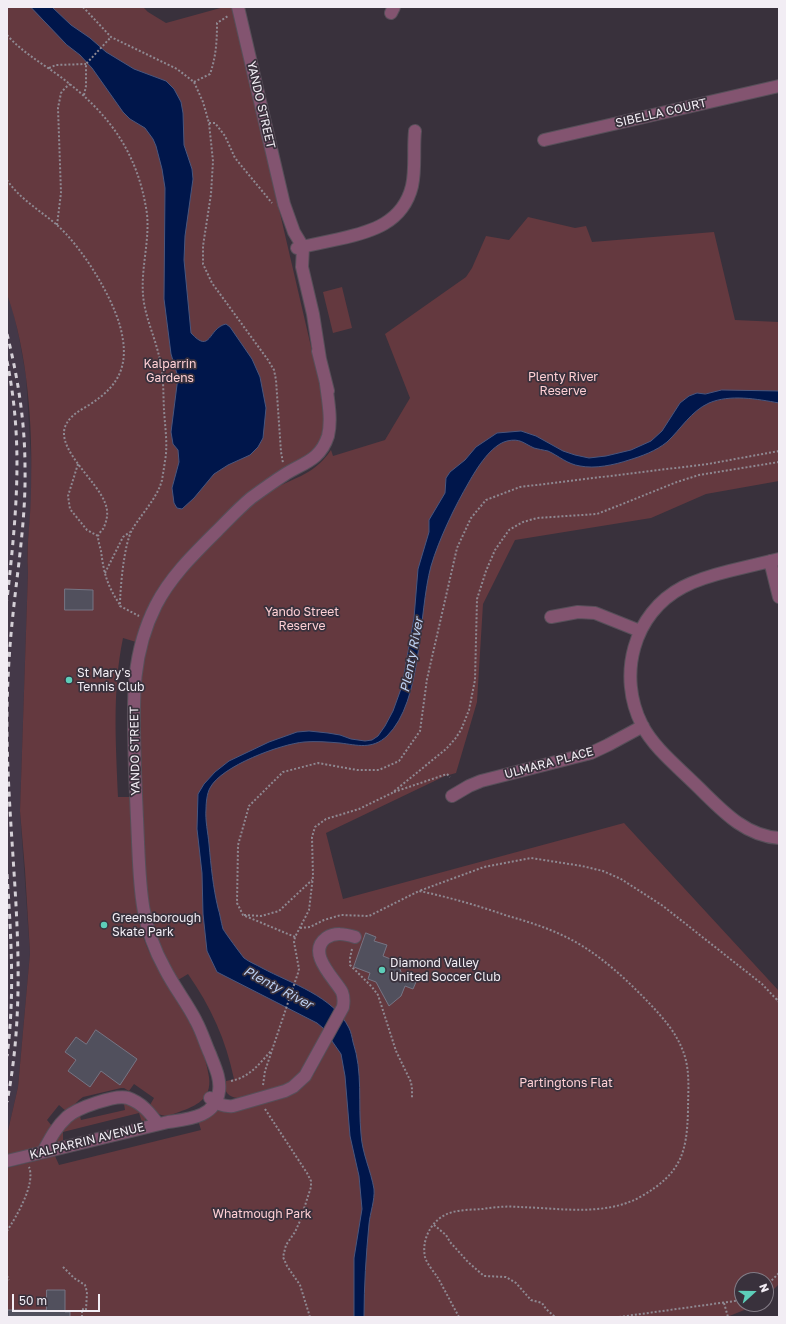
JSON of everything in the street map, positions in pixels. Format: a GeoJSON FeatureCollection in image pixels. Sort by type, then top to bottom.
{"type":"FeatureCollection","features":[{"type":"Feature","properties":{"kind":"street","name":"YANDO STREET"},"geometry":{"type":"LineString","coordinates":[[238,8],[284,204],[299,248],[313,314],[320,359],[334,408],[335,419],[335,431],[329,448],[322,458],[314,466],[291,478],[268,487]]}},
{"type":"Feature","properties":{"kind":"street","name":"SIBELLA COURT"},"geometry":{"type":"LineString","coordinates":[[544,140],[779,86]]}},
{"type":"Feature","properties":{"kind":"street"},"geometry":{"type":"LineString","coordinates":[[299,248],[371,231],[389,221],[396,214],[409,195],[412,186],[413,145],[415,131]]}},
{"type":"Feature","properties":{"kind":"street","name":"YANDO STREET"},"geometry":{"type":"LineString","coordinates":[[216,1095],[213,1086],[208,1049],[196,1020],[173,984],[154,947],[148,931],[141,899],[135,761],[134,684],[136,666],[149,621],[166,589],[178,572],[238,510],[252,498],[285,474],[311,460],[319,453],[328,435],[329,411],[326,384]]}},
{"type":"Feature","properties":{"kind":"street"},"geometry":{"type":"LineString","coordinates":[[779,597],[774,560],[707,577],[682,587],[658,606],[640,631],[631,659],[630,678],[635,708],[643,726],[655,743],[724,813],[749,830],[761,835],[779,838]]}},
{"type":"Feature","properties":{"kind":"street"},"geometry":{"type":"LineString","coordinates":[[551,617],[578,612],[595,613],[640,631]]}},
{"type":"Feature","properties":{"kind":"street","name":"ULMARA PLACE"},"geometry":{"type":"LineString","coordinates":[[452,796],[462,789],[481,781],[591,753],[608,746],[643,726]]}},
{"type":"Feature","properties":{"kind":"street"},"geometry":{"type":"LineString","coordinates":[[216,1095],[224,1106],[230,1106],[285,1091],[299,1083],[311,1068],[343,1007],[344,997],[342,992],[330,977],[321,959],[319,952],[320,945],[323,940],[332,935],[339,934],[355,937]]}},
{"type":"Feature","properties":{"kind":"street","name":"KALPARRIN AVENUE"},"geometry":{"type":"LineString","coordinates":[[7,1161],[163,1123],[198,1108],[216,1095]]}},
{"type":"Feature","properties":{"kind":"street"},"geometry":{"type":"LineString","coordinates":[[43,1152],[58,1127],[68,1116],[79,1108],[91,1104],[122,1097],[128,1098],[146,1108],[163,1123]]}},
{"type":"Feature","properties":{"kind":"path"},"geometry":{"type":"LineString","coordinates":[[83,7],[111,38],[177,69],[194,82],[203,102],[209,123],[213,160],[211,194],[204,238],[203,264],[212,283],[274,370],[281,452],[285,474]]}},
{"type":"Feature","properties":{"kind":"path"},"geometry":{"type":"LineString","coordinates":[[194,82],[210,74],[217,44],[217,23],[238,8]]}},
{"type":"Feature","properties":{"kind":"path"},"geometry":{"type":"LineString","coordinates":[[7,35],[17,46],[84,95],[112,126],[130,156],[144,194],[148,238],[143,277],[144,303],[162,369],[166,451],[161,481],[154,496],[132,531],[126,549],[120,606]]}},
{"type":"Feature","properties":{"kind":"path"},"geometry":{"type":"LineString","coordinates":[[84,95],[86,86],[86,64],[111,38]]}},
{"type":"Feature","properties":{"kind":"path"},"geometry":{"type":"LineString","coordinates":[[49,68],[56,65],[86,64]]}},
{"type":"Feature","properties":{"kind":"path"},"geometry":{"type":"LineString","coordinates":[[57,225],[61,193],[58,108],[61,93],[70,84]]}},
{"type":"Feature","properties":{"kind":"path"},"geometry":{"type":"LineString","coordinates":[[209,123],[215,123],[225,136],[235,158],[270,202],[275,205],[284,204]]}},
{"type":"Feature","properties":{"kind":"path"},"geometry":{"type":"LineString","coordinates":[[7,180],[15,191],[57,225],[71,239],[89,262],[114,309],[120,326],[123,342],[123,364],[120,374],[101,398],[73,415],[65,427],[64,434],[69,451],[105,503],[107,518],[98,536],[104,574],[110,589],[120,606],[149,621]]}},
{"type":"Feature","properties":{"kind":"path"},"geometry":{"type":"LineString","coordinates":[[295,937],[243,915],[237,903],[238,846],[249,806],[283,772],[318,763],[357,770],[379,770],[398,761],[420,731],[428,679],[457,548],[471,518],[486,500],[520,487],[708,464],[779,451]]}},
{"type":"Feature","properties":{"kind":"path"},"geometry":{"type":"LineString","coordinates":[[392,793],[446,749],[456,739],[465,722],[475,680],[477,599],[486,571],[495,550],[509,530],[523,522],[537,518],[597,514],[676,482],[699,475],[779,462]]}},
{"type":"Feature","properties":{"kind":"path"},"geometry":{"type":"LineString","coordinates":[[78,464],[68,496],[70,509],[87,530],[98,536]]}},
{"type":"Feature","properties":{"kind":"path"},"geometry":{"type":"LineString","coordinates":[[104,574],[123,537],[132,531]]}},
{"type":"Feature","properties":{"kind":"path"},"geometry":{"type":"LineString","coordinates":[[310,1317],[300,1285],[286,1266],[283,1257],[286,1245],[295,1232],[300,1221],[311,1187],[311,1181],[266,1111],[263,1097],[263,1080],[299,969],[294,942],[295,937],[309,910],[312,880],[312,837],[315,827],[326,819],[359,809],[392,793],[442,775],[447,774],[450,777]]}},
{"type":"Feature","properties":{"kind":"path"},"geometry":{"type":"LineString","coordinates":[[300,928],[310,927],[324,920],[341,915],[369,916],[419,891],[484,867],[531,858],[604,871],[622,879],[663,906],[762,984],[779,1002]]}},
{"type":"Feature","properties":{"kind":"path"},"geometry":{"type":"LineString","coordinates":[[243,915],[261,916],[279,911],[312,880]]}},
{"type":"Feature","properties":{"kind":"path"},"geometry":{"type":"LineString","coordinates":[[419,891],[485,908],[539,926],[588,950],[633,986],[667,1023],[682,1048],[688,1070],[687,1134],[682,1157],[671,1174],[642,1196],[622,1205],[599,1208],[573,1209],[516,1206],[465,1209],[440,1218],[427,1232],[425,1242],[425,1258],[459,1317]]}},
{"type":"Feature","properties":{"kind":"path"},"geometry":{"type":"LineString","coordinates":[[355,937],[350,958],[350,965],[378,995],[396,1051],[411,1082],[412,1098]]}},
{"type":"Feature","properties":{"kind":"path"},"geometry":{"type":"LineString","coordinates":[[776,1000],[779,996]]}},
{"type":"Feature","properties":{"kind":"path"},"geometry":{"type":"LineString","coordinates":[[216,1095],[254,1070],[272,1050]]}},
{"type":"Feature","properties":{"kind":"path"},"geometry":{"type":"LineString","coordinates":[[7,1231],[23,1202],[29,1184],[30,1171],[26,1157]]}},
{"type":"Feature","properties":{"kind":"path"},"geometry":{"type":"LineString","coordinates":[[434,1225],[446,1235],[450,1242],[468,1262],[484,1276],[506,1277],[516,1283],[530,1300],[542,1302],[546,1309],[555,1317]]}},
{"type":"Feature","properties":{"kind":"path"},"geometry":{"type":"LineString","coordinates":[[63,1267],[74,1278],[83,1282],[86,1288],[86,1310],[82,1309],[82,1317]]}},
{"type":"Feature","properties":{"kind":"path"},"geometry":{"type":"LineString","coordinates":[[7,1276],[9,1280]]}},
{"type":"Feature","properties":{"kind":"path"},"geometry":{"type":"LineString","coordinates":[[619,1317],[734,1301]]}},
{"type":"Feature","properties":{"kind":"path"},"geometry":{"type":"LineString","coordinates":[[724,1303],[728,1317]]}},
{"type":"Feature","properties":{"kind":"shaded area"},"geometry":{"type":"Polygon","coordinates":[[[7,294],[13,310],[26,376],[32,474],[27,554],[28,572],[20,811],[30,953],[18,1087],[7,1135],[7,294]]]}},
{"type":"Feature","properties":{"kind":"green space","name":"Kalparrin Gardens"},"geometry":{"type":"Polygon","coordinates":[[[7,7],[143,7],[148,12],[166,23],[224,7],[232,7],[319,381],[325,409],[326,423],[317,450],[251,490],[228,511],[173,569],[144,615],[136,642],[123,638],[117,678],[116,698],[118,797],[131,797],[133,874],[138,912],[147,947],[199,1042],[209,1077],[208,1091],[202,1100],[197,1104],[185,1110],[166,1116],[158,1113],[150,1105],[154,1098],[134,1084],[129,1091],[121,1088],[83,1097],[67,1112],[59,1105],[47,1120],[52,1126],[42,1145],[7,1155],[7,1135],[18,1087],[30,953],[20,811],[31,500],[31,441],[28,390],[24,365],[20,341],[7,294],[7,7]]]}},
{"type":"Feature","properties":{"kind":"green space"},"geometry":{"type":"Polygon","coordinates":[[[528,217],[575,228],[586,226],[592,242],[714,232],[735,320],[779,322],[779,481],[706,494],[651,518],[515,540],[483,604],[477,702],[456,773],[445,776],[326,833],[343,899],[624,823],[779,990],[779,1284],[774,1289],[774,1272],[734,1272],[734,1312],[739,1312],[727,1317],[7,1317],[7,1168],[55,1156],[59,1165],[201,1130],[198,1120],[217,1111],[242,1109],[284,1098],[301,1089],[314,1074],[339,1027],[299,1074],[286,1085],[238,1098],[229,1095],[226,1091],[223,1082],[234,1079],[227,1051],[217,1024],[211,1011],[188,974],[178,980],[169,966],[156,935],[148,905],[145,866],[140,712],[141,677],[144,654],[156,617],[176,584],[197,560],[254,503],[275,488],[309,472],[324,459],[331,450],[333,456],[385,440],[410,398],[385,334],[466,277],[472,268],[486,236],[509,240],[528,217]]]}},
{"type":"Feature","properties":{"kind":"green space"},"geometry":{"type":"Polygon","coordinates":[[[342,287],[352,328],[333,333],[323,292],[342,287]]]}},
{"type":"Feature","properties":{"kind":"green space"},"geometry":{"type":"Polygon","coordinates":[[[126,1103],[145,1114],[145,1121],[142,1122],[139,1113],[63,1132],[63,1141],[57,1141],[57,1137],[61,1130],[77,1115],[80,1116],[81,1120],[125,1110],[124,1104],[126,1103]]]}},
{"type":"Feature","properties":{"kind":"water"},"geometry":{"type":"Polygon","coordinates":[[[31,7],[52,7],[71,25],[90,38],[106,52],[134,69],[166,81],[174,89],[181,102],[183,113],[184,145],[192,169],[193,179],[185,236],[184,260],[191,333],[198,339],[206,341],[220,326],[226,324],[230,327],[252,359],[260,377],[266,408],[263,438],[258,447],[250,455],[228,465],[214,474],[194,498],[182,509],[177,508],[174,503],[172,488],[179,462],[178,450],[173,444],[171,432],[178,377],[171,354],[164,299],[165,188],[156,146],[145,128],[130,119],[123,112],[92,68],[80,55],[67,45],[31,7]]]}},
{"type":"Feature","properties":{"kind":"water","name":"Plenty River"},"geometry":{"type":"Polygon","coordinates":[[[722,390],[779,391],[779,403],[744,398],[717,400],[703,406],[686,421],[667,442],[658,448],[634,458],[604,466],[586,467],[575,465],[548,451],[534,448],[518,441],[507,441],[495,447],[472,476],[438,545],[431,566],[427,586],[418,656],[413,679],[407,701],[399,721],[387,736],[376,743],[364,746],[331,742],[304,742],[281,747],[252,758],[226,772],[216,780],[207,795],[206,822],[213,884],[223,929],[244,958],[311,992],[333,1007],[342,1017],[349,1028],[351,1035],[358,1065],[362,1141],[374,1189],[367,1247],[364,1317],[354,1317],[354,1258],[362,1209],[359,1176],[350,1136],[345,1076],[341,1054],[323,1028],[317,1023],[217,972],[207,951],[203,914],[202,873],[197,829],[198,794],[204,784],[215,772],[229,761],[269,742],[297,732],[309,731],[328,733],[365,741],[372,740],[378,736],[393,711],[402,686],[414,618],[418,569],[429,532],[429,520],[445,493],[446,478],[450,472],[465,460],[476,447],[497,433],[521,431],[536,436],[563,451],[575,455],[589,458],[606,456],[631,450],[651,441],[662,431],[680,403],[689,396],[697,393],[705,394],[722,390]]]}},
{"type":"Feature","properties":{"kind":"building"},"geometry":{"type":"Polygon","coordinates":[[[65,589],[93,590],[93,610],[65,610],[65,589]]]}},
{"type":"Feature","properties":{"kind":"building","name":"Diamond Valley United Soccer Club"},"geometry":{"type":"Polygon","coordinates":[[[366,933],[376,937],[374,941],[387,945],[383,956],[393,960],[393,962],[399,966],[401,978],[416,982],[413,989],[405,986],[401,996],[389,1006],[376,982],[368,979],[370,973],[354,967],[366,933]]]}},
{"type":"Feature","properties":{"kind":"building"},"geometry":{"type":"Polygon","coordinates":[[[96,1030],[137,1059],[120,1085],[101,1071],[90,1087],[68,1071],[76,1060],[65,1052],[76,1037],[86,1044],[96,1030]]]}},
{"type":"Feature","properties":{"kind":"building"},"geometry":{"type":"Polygon","coordinates":[[[47,1290],[65,1290],[65,1312],[70,1312],[70,1317],[7,1317],[7,1310],[46,1310],[47,1290]]]}},
{"type":"Feature","properties":{"kind":"railway"},"geometry":{"type":"LineString","coordinates":[[7,334],[20,400],[25,451],[23,523],[8,669],[7,696],[8,771],[18,960],[18,1007],[14,1054],[7,1102]]}},
{"type":"Feature","properties":{"kind":"railway"},"geometry":{"type":"LineString","coordinates":[[7,361],[12,392],[17,452],[17,481],[7,600]]}},
{"type":"Feature","properties":{"kind":"railway"},"geometry":{"type":"LineString","coordinates":[[7,874],[12,988],[7,1056]]}},
{"type":"Feature","properties":{"kind":"place","name":"St Mary's Tennis Club"},"geometry":{"type":"Point","coordinates":[69,680]}},
{"type":"Feature","properties":{"kind":"place","name":"Greensborough Skate Park"},"geometry":{"type":"Point","coordinates":[104,925]}},
{"type":"Feature","properties":{"kind":"place","name":"Diamond Valley United Soccer Club"},"geometry":{"type":"Point","coordinates":[382,970]}},
{"type":"Feature","properties":{"kind":"park label","name":"Plenty River Reserve"},"geometry":{"type":"Point","coordinates":[563,384]}},
{"type":"Feature","properties":{"kind":"park label","name":"Yando Street Reserve"},"geometry":{"type":"Point","coordinates":[302,619]}},
{"type":"Feature","properties":{"kind":"park label","name":"Partingtons Flat"},"geometry":{"type":"Point","coordinates":[566,1083]}},
{"type":"Feature","properties":{"kind":"park label","name":"Whatmough Park"},"geometry":{"type":"Point","coordinates":[262,1214]}}]}
